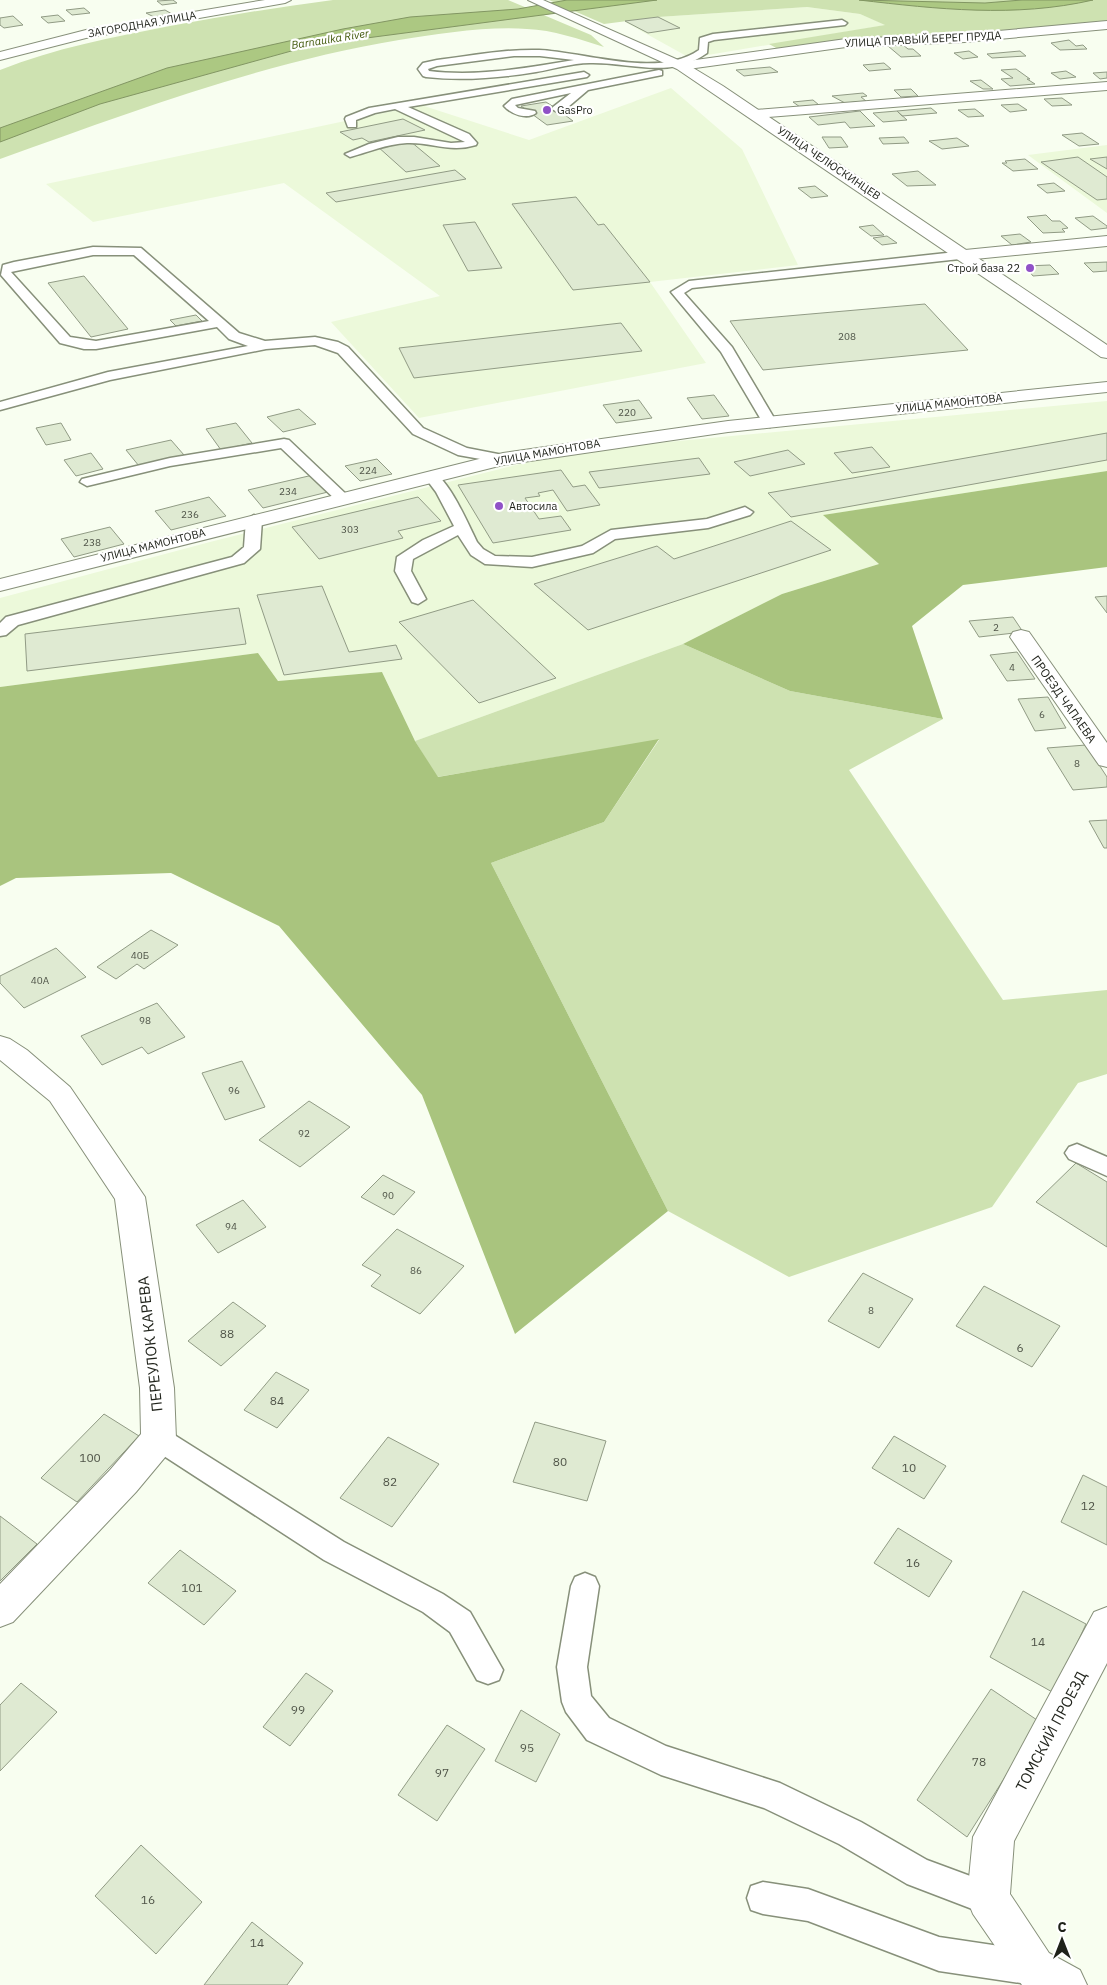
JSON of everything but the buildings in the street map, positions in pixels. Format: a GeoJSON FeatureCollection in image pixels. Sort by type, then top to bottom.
{"type":"FeatureCollection","features":[{"type":"Feature","properties":{"kind":"street","name":"ЗАГОРОДНАЯ УЛИЦА"},"geometry":{"type":"LineString","coordinates":[[0,56],[95,33],[285,0]]}},
{"type":"Feature","properties":{"kind":"street","name":"УЛИЦА ЧЕЛЮСКИНЦЕВ"},"geometry":{"type":"LineString","coordinates":[[534,0],[681,66],[756,114],[1107,353]]}},
{"type":"Feature","properties":{"kind":"street","name":"УЛИЦА ПРАВЫЙ БЕРЕГ ПРУДА"},"geometry":{"type":"LineString","coordinates":[[681,66],[846,43],[965,38],[1107,25]]}},
{"type":"Feature","properties":{"kind":"street"},"geometry":{"type":"LineString","coordinates":[[756,114],[1107,86]]}},
{"type":"Feature","properties":{"kind":"street"},"geometry":{"type":"LineString","coordinates":[[965,255],[1107,242]]}},
{"type":"Feature","properties":{"kind":"street","name":"УЛИЦА МАМОНТОВА"},"geometry":{"type":"LineString","coordinates":[[0,585],[503,459],[578,446],[770,423],[1107,387]]}},
{"type":"Feature","properties":{"kind":"street","name":"ПРОЕЗД ЧАПАЕВА"},"geometry":{"type":"LineString","coordinates":[[1021,637],[1107,760]]}},
{"type":"Feature","properties":{"kind":"street","name":"ПЕРЕУЛОК КАРЕВА"},"geometry":{"type":"LineString","coordinates":[[9,1051],[60,1094],[130,1197],[156,1378],[159,1439]]}},
{"type":"Feature","properties":{"kind":"street"},"geometry":{"type":"LineString","coordinates":[[0,1610],[116,1488],[159,1439]]}},
{"type":"Feature","properties":{"kind":"street","name":"ТОМСКИЙ ПРОЕЗД"},"geometry":{"type":"LineString","coordinates":[[988,1899],[994,1837],[1107,1625]]}},
{"type":"Feature","properties":{"kind":"street"},"geometry":{"type":"LineString","coordinates":[[988,1899],[1049,1976]]}},
{"type":"Feature","properties":{"kind":"lane"},"geometry":{"type":"LineString","coordinates":[[531,113],[515,111],[509,106],[512,102],[681,66],[699,58],[704,52],[703,40],[713,37],[842,23]]}},
{"type":"Feature","properties":{"kind":"lane"},"geometry":{"type":"LineString","coordinates":[[590,60],[471,77],[426,74],[423,69],[426,65],[437,63],[511,54],[560,54],[590,60],[681,66]]}},
{"type":"Feature","properties":{"kind":"lane"},"geometry":{"type":"LineString","coordinates":[[352,125],[350,118],[356,115],[396,106],[651,64]]}},
{"type":"Feature","properties":{"kind":"lane"},"geometry":{"type":"LineString","coordinates":[[556,109],[563,107],[577,92],[588,86]]}},
{"type":"Feature","properties":{"kind":"lane"},"geometry":{"type":"LineString","coordinates":[[350,154],[366,147],[405,140],[448,146],[465,146],[472,143],[465,136],[396,106]]}},
{"type":"Feature","properties":{"kind":"lane"},"geometry":{"type":"LineString","coordinates":[[220,323],[96,345],[73,343],[65,340],[5,272],[7,268],[14,266],[93,250],[137,251],[240,339],[268,346]]}},
{"type":"Feature","properties":{"kind":"lane"},"geometry":{"type":"LineString","coordinates":[[770,423],[727,350],[677,292],[689,284],[965,255]]}},
{"type":"Feature","properties":{"kind":"lane"},"geometry":{"type":"LineString","coordinates":[[0,406],[108,376],[268,346],[302,341],[330,343],[343,350],[418,430],[463,452],[503,459]]}},
{"type":"Feature","properties":{"kind":"lane"},"geometry":{"type":"LineString","coordinates":[[87,482],[170,462],[284,443],[342,498]]}},
{"type":"Feature","properties":{"kind":"lane"},"geometry":{"type":"LineString","coordinates":[[431,476],[443,490],[462,528],[477,552],[491,560],[526,562],[587,550],[610,535],[708,523],[745,512]]}},
{"type":"Feature","properties":{"kind":"lane"},"geometry":{"type":"LineString","coordinates":[[0,631],[12,621],[25,617],[238,560],[252,549],[254,520]]}},
{"type":"Feature","properties":{"kind":"lane"},"geometry":{"type":"LineString","coordinates":[[418,599],[402,571],[405,557],[429,543],[462,528]]}},
{"type":"Feature","properties":{"kind":"lane"},"geometry":{"type":"LineString","coordinates":[[1077,1152],[1107,1167]]}},
{"type":"Feature","properties":{"kind":"lane"},"geometry":{"type":"LineString","coordinates":[[159,1439],[334,1552],[433,1603],[460,1622],[488,1670]]}},
{"type":"Feature","properties":{"kind":"lane"},"geometry":{"type":"LineString","coordinates":[[585,1586],[572,1667],[577,1702],[598,1729],[662,1760],[769,1794],[850,1833],[918,1873],[988,1899]]}},
{"type":"Feature","properties":{"kind":"lane"},"geometry":{"type":"LineString","coordinates":[[763,1898],[808,1905],[939,1954],[1049,1976]]}},
{"type":"Feature","properties":{"kind":"shaded area"},"geometry":{"type":"Polygon","coordinates":[[[333,0],[508,0],[591,35],[604,47],[556,33],[512,28],[463,31],[399,40],[348,50],[247,75],[147,107],[0,159],[0,70],[63,49],[127,34],[231,15],[333,0]]]}},
{"type":"Feature","properties":{"kind":"shaded area"},"geometry":{"type":"Polygon","coordinates":[[[549,0],[1107,0],[1107,22],[1006,31],[903,37],[861,37],[778,49],[769,44],[885,25],[860,14],[807,7],[658,17],[604,24],[549,0]]]}},
{"type":"Feature","properties":{"kind":"shaded area"},"geometry":{"type":"Polygon","coordinates":[[[807,7],[860,14],[886,25],[690,58],[625,22],[658,17],[807,7]]]}},
{"type":"Feature","properties":{"kind":"shaded area"},"geometry":{"type":"Polygon","coordinates":[[[671,88],[742,149],[798,265],[650,282],[706,363],[419,418],[331,322],[440,296],[284,183],[93,222],[46,184],[421,105],[529,140],[671,88]]]}},
{"type":"Feature","properties":{"kind":"shaded area"},"geometry":{"type":"Polygon","coordinates":[[[1107,145],[1107,213],[1028,155],[1107,145]]]}},
{"type":"Feature","properties":{"kind":"shaded area"},"geometry":{"type":"Polygon","coordinates":[[[1107,401],[1107,471],[824,515],[879,564],[782,594],[683,644],[415,741],[382,672],[278,681],[258,653],[0,687],[0,598],[210,542],[571,451],[1107,401]]]}},
{"type":"Feature","properties":{"kind":"shaded area"},"geometry":{"type":"Polygon","coordinates":[[[1107,471],[1107,567],[963,585],[912,626],[943,719],[790,691],[683,644],[782,594],[879,564],[823,515],[1107,471]]]}},
{"type":"Feature","properties":{"kind":"shaded area"},"geometry":{"type":"Polygon","coordinates":[[[683,644],[790,691],[943,719],[849,770],[1003,1000],[1107,990],[1107,1074],[1078,1083],[992,1207],[789,1277],[668,1211],[491,863],[604,822],[659,740],[437,777],[415,741],[683,644]]]}},
{"type":"Feature","properties":{"kind":"shaded area"},"geometry":{"type":"Polygon","coordinates":[[[258,653],[278,681],[382,672],[415,741],[438,777],[659,739],[604,822],[491,863],[668,1211],[515,1334],[422,1095],[279,926],[171,873],[16,878],[0,886],[0,687],[258,653]]]}},
{"type":"Feature","properties":{"kind":"water","name":"Barnaulka River"},"geometry":{"type":"Polygon","coordinates":[[[567,0],[657,0],[313,45],[100,104],[0,142],[0,128],[167,68],[343,29],[410,17],[518,9],[567,0]]]}},
{"type":"Feature","properties":{"kind":"water"},"geometry":{"type":"Polygon","coordinates":[[[859,0],[985,3],[1022,0],[1093,0],[1064,6],[1034,9],[976,10],[859,0]]]}},
{"type":"Feature","properties":{"kind":"place","name":"GasPro"},"geometry":{"type":"Point","coordinates":[547,110]}},
{"type":"Feature","properties":{"kind":"place","name":"Строй база 22"},"geometry":{"type":"Point","coordinates":[1030,268]}},
{"type":"Feature","properties":{"kind":"place","name":"Автосила"},"geometry":{"type":"Point","coordinates":[499,506]}}]}
